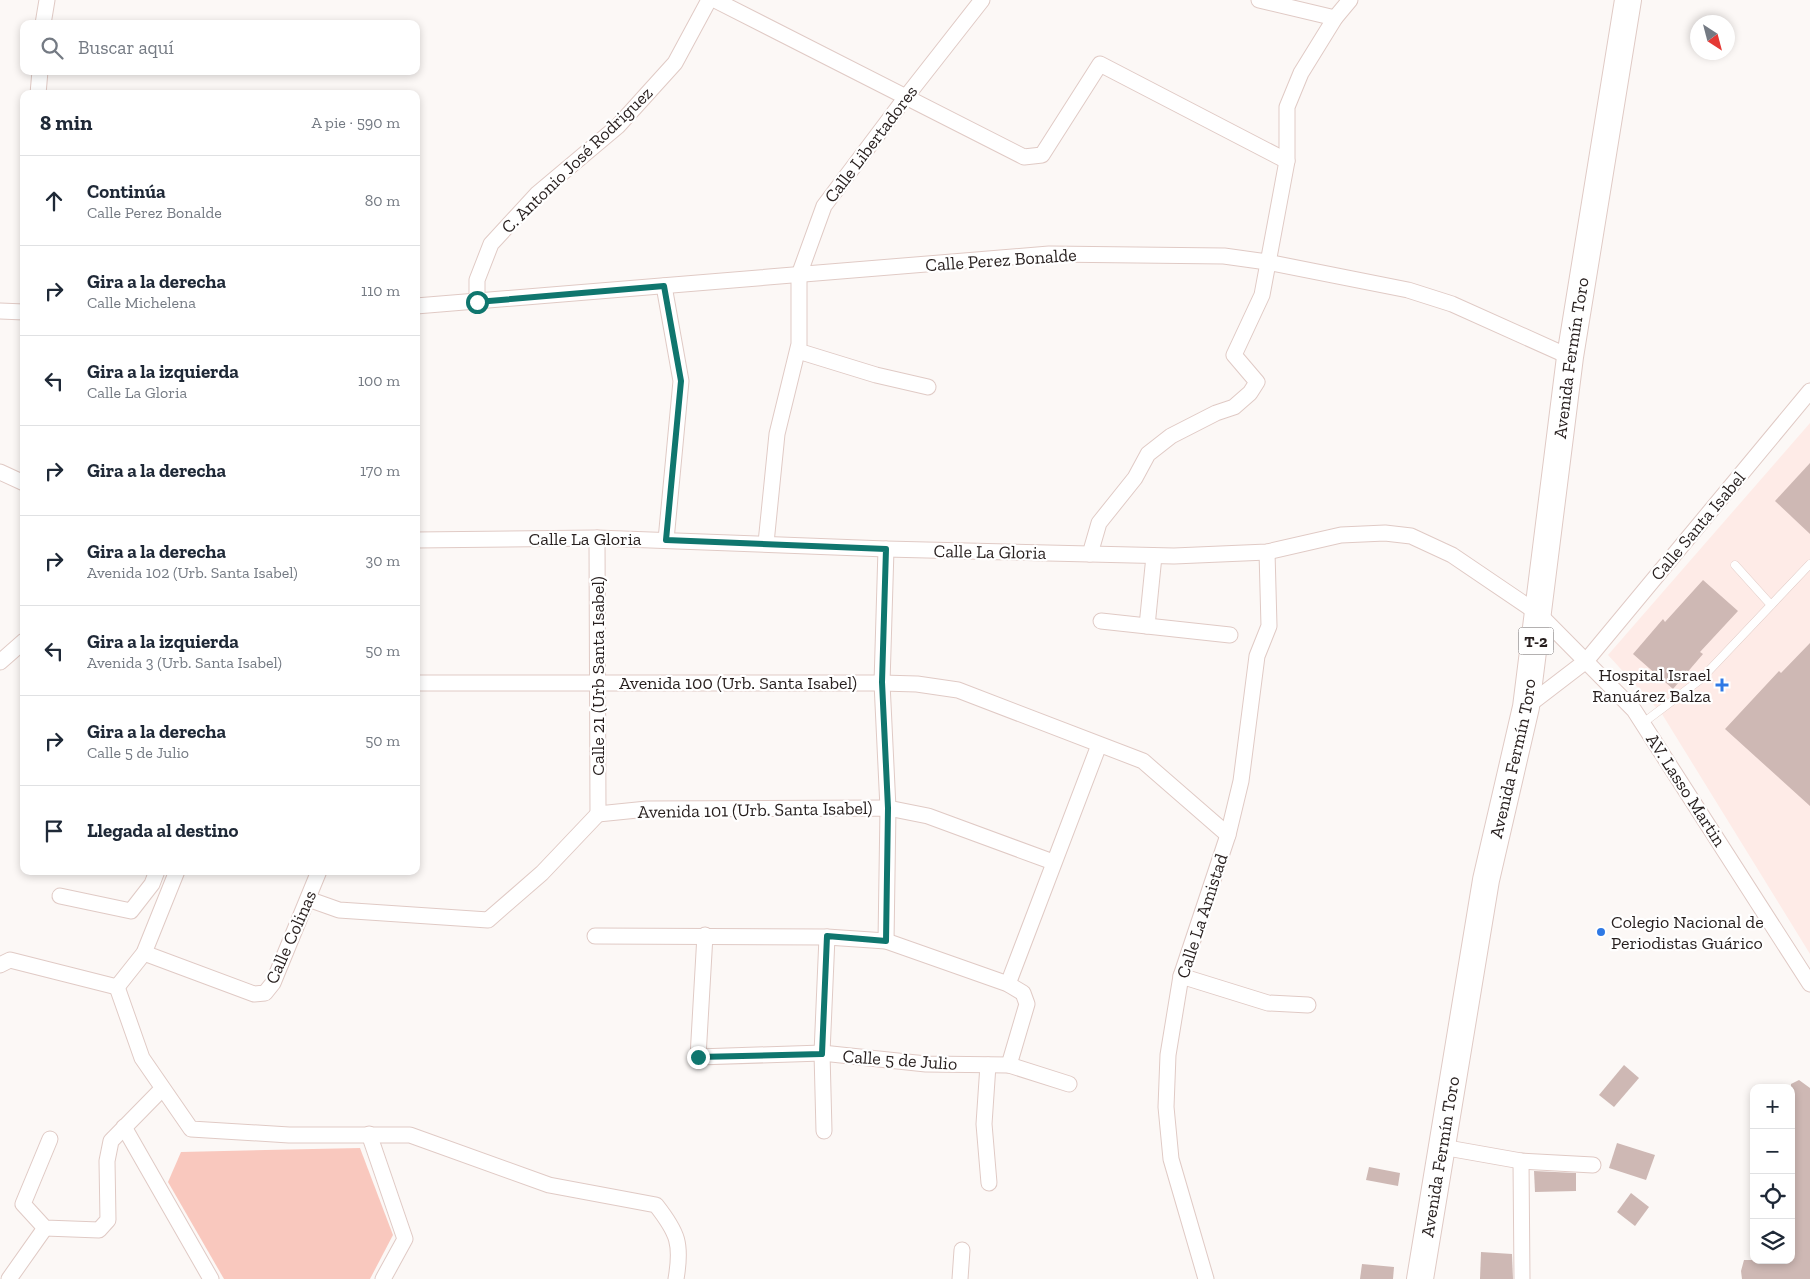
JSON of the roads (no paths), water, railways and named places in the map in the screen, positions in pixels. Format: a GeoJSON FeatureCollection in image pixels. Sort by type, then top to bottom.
{"type":"FeatureCollection","features":[{"type":"Feature","properties":{"kind":"highway","name":"Avenida Fermín Toro"},"geometry":{"type":"LineString","coordinates":[[1420,1279],[1486,880],[1526,707],[1540,614],[1570,356],[1628,0]]}},
{"type":"Feature","properties":{"kind":"street"},"geometry":{"type":"LineString","coordinates":[[44,20],[46,0]]}},
{"type":"Feature","properties":{"kind":"street","name":"C. Antonio José Rodriguez"},"geometry":{"type":"LineString","coordinates":[[477,302],[478,280],[491,244],[537,194],[618,126],[669,70],[709,0]]}},
{"type":"Feature","properties":{"kind":"street"},"geometry":{"type":"LineString","coordinates":[[715,0],[1024,157],[1042,154],[1100,64],[1287,161]]}},
{"type":"Feature","properties":{"kind":"street","name":"Calle Libertadores"},"geometry":{"type":"LineString","coordinates":[[766,543],[777,434],[798,351],[799,275],[824,206],[982,0]]}},
{"type":"Feature","properties":{"kind":"street"},"geometry":{"type":"LineString","coordinates":[[1259,0],[1335,18]]}},
{"type":"Feature","properties":{"kind":"street"},"geometry":{"type":"LineString","coordinates":[[1090,554],[1099,524],[1135,478],[1148,454],[1171,436],[1216,413],[1234,407],[1250,393],[1257,382],[1234,355],[1262,295],[1287,161],[1288,107],[1301,73],[1335,18],[1350,0]]}},
{"type":"Feature","properties":{"kind":"street"},"geometry":{"type":"LineString","coordinates":[[38,90],[40,75]]}},
{"type":"Feature","properties":{"kind":"street","name":"Calle Perez Bonalde"},"geometry":{"type":"LineString","coordinates":[[420,306],[1049,254],[1224,256],[1267,262],[1408,290],[1452,304],[1570,356]]}},
{"type":"Feature","properties":{"kind":"street"},"geometry":{"type":"LineString","coordinates":[[664,286],[681,381],[666,540]]}},
{"type":"Feature","properties":{"kind":"street"},"geometry":{"type":"LineString","coordinates":[[0,311],[20,312]]}},
{"type":"Feature","properties":{"kind":"street"},"geometry":{"type":"LineString","coordinates":[[798,351],[876,375],[928,387]]}},
{"type":"Feature","properties":{"kind":"street","name":"Calle Santa Isabel"},"geometry":{"type":"LineString","coordinates":[[1526,707],[1586,661],[1810,391]]}},
{"type":"Feature","properties":{"kind":"street"},"geometry":{"type":"LineString","coordinates":[[0,472],[20,481]]}},
{"type":"Feature","properties":{"kind":"street","name":"Calle La Gloria"},"geometry":{"type":"LineString","coordinates":[[420,540],[598,538],[886,549],[1154,556],[1228,555],[1267,552],[1341,535],[1385,533],[1411,536],[1452,555],[1540,614]]}},
{"type":"Feature","properties":{"kind":"street","name":"Calle 21 (Urb Santa Isabel)"},"geometry":{"type":"LineString","coordinates":[[598,538],[598,814]]}},
{"type":"Feature","properties":{"kind":"street"},"geometry":{"type":"LineString","coordinates":[[886,549],[882,682],[888,808],[886,941]]}},
{"type":"Feature","properties":{"kind":"street","name":"Calle La Amistad"},"geometry":{"type":"LineString","coordinates":[[1206,1279],[1172,1159],[1166,1107],[1168,1055],[1181,976],[1228,835],[1241,780],[1257,656],[1269,626],[1267,552]]}},
{"type":"Feature","properties":{"kind":"street"},"geometry":{"type":"LineString","coordinates":[[1147,626],[1154,556]]}},
{"type":"Feature","properties":{"kind":"street","name":"AV. Lasso Martin"},"geometry":{"type":"LineString","coordinates":[[1540,614],[1634,710],[1810,984]]}},
{"type":"Feature","properties":{"kind":"street"},"geometry":{"type":"LineString","coordinates":[[1101,621],[1230,635]]}},
{"type":"Feature","properties":{"kind":"street"},"geometry":{"type":"LineString","coordinates":[[0,662],[20,644]]}},
{"type":"Feature","properties":{"kind":"street","name":"Avenida 100 (Urb. Santa Isabel)"},"geometry":{"type":"LineString","coordinates":[[420,683],[882,682],[917,684],[958,690],[1143,761],[1228,835]]}},
{"type":"Feature","properties":{"kind":"street"},"geometry":{"type":"LineString","coordinates":[[1008,984],[1099,745]]}},
{"type":"Feature","properties":{"kind":"street","name":"Avenida 101 (Urb. Santa Isabel)"},"geometry":{"type":"LineString","coordinates":[[598,814],[647,809],[888,808],[928,816],[1053,862]]}},
{"type":"Feature","properties":{"kind":"street"},"geometry":{"type":"LineString","coordinates":[[308,899],[339,910],[488,920],[542,873],[598,814]]}},
{"type":"Feature","properties":{"kind":"street"},"geometry":{"type":"LineString","coordinates":[[60,896],[131,911],[152,884],[155,875]]}},
{"type":"Feature","properties":{"kind":"street"},"geometry":{"type":"LineString","coordinates":[[117,987],[144,953],[175,875]]}},
{"type":"Feature","properties":{"kind":"street","name":"Calle Colinas"},"geometry":{"type":"LineString","coordinates":[[144,953],[254,994],[265,993],[273,983],[317,875]]}},
{"type":"Feature","properties":{"kind":"street","name":"Calle 5 de Julio"},"geometry":{"type":"LineString","coordinates":[[705,935],[698,1057],[822,1054],[926,1064],[1009,1065],[1069,1084]]}},
{"type":"Feature","properties":{"kind":"street"},"geometry":{"type":"LineString","coordinates":[[595,936],[827,936],[886,941],[1008,984],[1023,993],[1027,1004],[1009,1065]]}},
{"type":"Feature","properties":{"kind":"street"},"geometry":{"type":"LineString","coordinates":[[824,1131],[822,1054],[827,936]]}},
{"type":"Feature","properties":{"kind":"street"},"geometry":{"type":"LineString","coordinates":[[0,965],[10,960],[117,987]]}},
{"type":"Feature","properties":{"kind":"street"},"geometry":{"type":"LineString","coordinates":[[1181,976],[1268,1003],[1308,1005]]}},
{"type":"Feature","properties":{"kind":"street"},"geometry":{"type":"LineString","coordinates":[[117,987],[142,1058],[191,1129],[289,1135],[410,1135],[549,1185],[656,1205],[670,1223],[681,1253],[676,1279]]}},
{"type":"Feature","properties":{"kind":"street"},"geometry":{"type":"LineString","coordinates":[[988,1065],[984,1124],[989,1183]]}},
{"type":"Feature","properties":{"kind":"street"},"geometry":{"type":"LineString","coordinates":[[50,1139],[23,1204],[45,1228],[99,1230],[108,1220],[107,1161],[111,1141],[162,1089]]}},
{"type":"Feature","properties":{"kind":"street"},"geometry":{"type":"LineString","coordinates":[[124,1127],[211,1279]]}},
{"type":"Feature","properties":{"kind":"street"},"geometry":{"type":"LineString","coordinates":[[369,1134],[405,1239],[383,1279]]}},
{"type":"Feature","properties":{"kind":"street"},"geometry":{"type":"LineString","coordinates":[[1442,1147],[1521,1161],[1593,1165]]}},
{"type":"Feature","properties":{"kind":"street"},"geometry":{"type":"LineString","coordinates":[[1521,1161],[1522,1279]]}},
{"type":"Feature","properties":{"kind":"street"},"geometry":{"type":"LineString","coordinates":[[9,1279],[45,1228]]}},
{"type":"Feature","properties":{"kind":"street"},"geometry":{"type":"LineString","coordinates":[[960,1279],[962,1250]]}},
{"type":"Feature","properties":{"kind":"lane"},"geometry":{"type":"LineString","coordinates":[[1643,723],[1701,680],[1810,564]]}},
{"type":"Feature","properties":{"kind":"lane"},"geometry":{"type":"LineString","coordinates":[[1735,565],[1771,605]]}},
{"type":"Feature","properties":{"kind":"lane"},"geometry":{"type":"LineString","coordinates":[[1802,573],[1810,578]]}},
{"type":"Feature","properties":{"kind":"place","name":"Hospital Israel Ranuárez Balza"},"geometry":{"type":"Point","coordinates":[1722,685]}},
{"type":"Feature","properties":{"kind":"place","name":"Colegio Nacional de Periodistas Guárico"},"geometry":{"type":"Point","coordinates":[1601,932]}}]}
